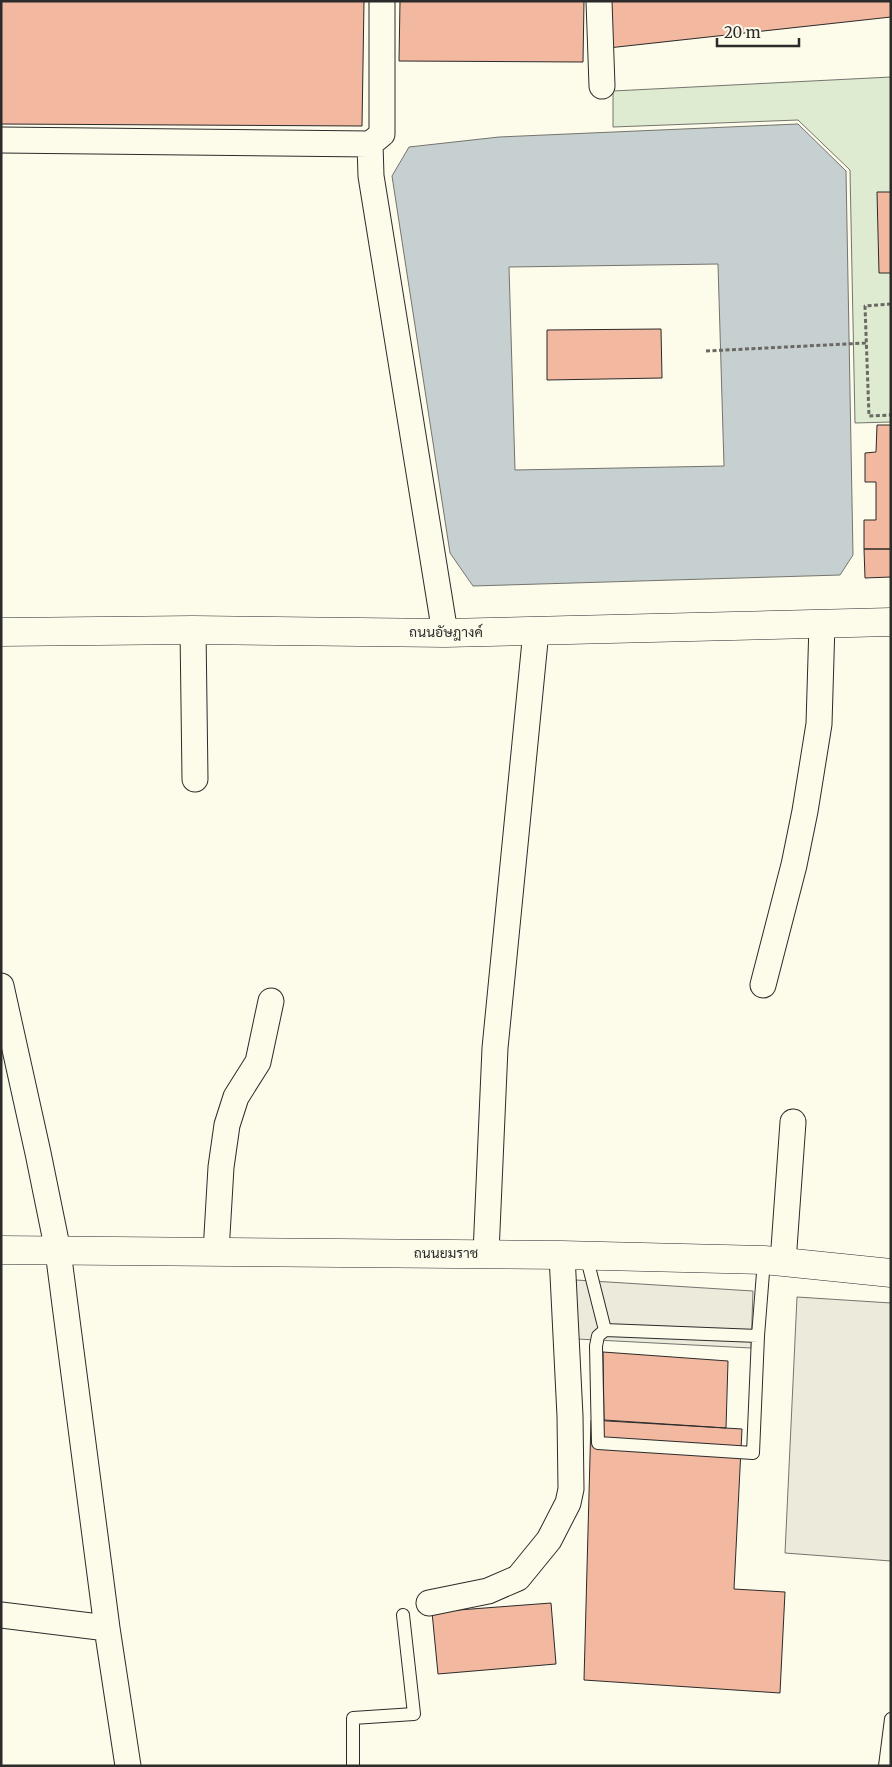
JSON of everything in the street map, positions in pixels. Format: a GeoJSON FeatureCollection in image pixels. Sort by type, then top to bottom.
{"type":"FeatureCollection","features":[{"type":"Feature","properties":{"kind":"main road","name":"ถนนอัษฎางค์"},"geometry":{"type":"LineString","coordinates":[[1,632],[193,630],[536,631],[891,622]]}},
{"type":"Feature","properties":{"kind":"main road","name":"ถนนยมราช"},"geometry":{"type":"LineString","coordinates":[[1,1250],[574,1255],[773,1261],[891,1273]]}},
{"type":"Feature","properties":{"kind":"street"},"geometry":{"type":"LineString","coordinates":[[1,140],[370,144],[382,134],[382,1]]}},
{"type":"Feature","properties":{"kind":"street"},"geometry":{"type":"LineString","coordinates":[[599,1],[602,86]]}},
{"type":"Feature","properties":{"kind":"street"},"geometry":{"type":"LineString","coordinates":[[370,144],[371,176],[445,632]]}},
{"type":"Feature","properties":{"kind":"street"},"geometry":{"type":"LineString","coordinates":[[764,985],[794,865],[819,724],[822,624]]}},
{"type":"Feature","properties":{"kind":"street"},"geometry":{"type":"LineString","coordinates":[[193,630],[196,779]]}},
{"type":"Feature","properties":{"kind":"street"},"geometry":{"type":"LineString","coordinates":[[486,1253],[495,1048],[536,631]]}},
{"type":"Feature","properties":{"kind":"street"},"geometry":{"type":"LineString","coordinates":[[1,986],[58,1251],[107,1628],[128,1766]]}},
{"type":"Feature","properties":{"kind":"street"},"geometry":{"type":"LineString","coordinates":[[216,1252],[221,1167],[227,1125],[236,1097],[258,1062],[271,1001]]}},
{"type":"Feature","properties":{"kind":"street"},"geometry":{"type":"LineString","coordinates":[[773,1261],[793,1122]]}},
{"type":"Feature","properties":{"kind":"street"},"geometry":{"type":"LineString","coordinates":[[429,1603],[488,1591],[518,1578],[550,1540],[568,1503],[571,1489],[570,1416],[574,1255]]}},
{"type":"Feature","properties":{"kind":"street"},"geometry":{"type":"LineString","coordinates":[[1,1615],[107,1628]]}},
{"type":"Feature","properties":{"kind":"lane"},"geometry":{"type":"LineString","coordinates":[[574,1255],[605,1330]]}},
{"type":"Feature","properties":{"kind":"lane"},"geometry":{"type":"LineString","coordinates":[[758,1336],[605,1330],[598,1336],[596,1346],[598,1444],[753,1453],[758,1336],[773,1261]]}},
{"type":"Feature","properties":{"kind":"lane"},"geometry":{"type":"LineString","coordinates":[[353,1766],[353,1718],[414,1714],[404,1616]]}},
{"type":"Feature","properties":{"kind":"lane"},"geometry":{"type":"LineString","coordinates":[[885,1766],[891,1719]]}},
{"type":"Feature","properties":{"kind":"path"},"geometry":{"type":"LineString","coordinates":[[891,304],[865,306],[869,416],[891,415]]}},
{"type":"Feature","properties":{"kind":"path"},"geometry":{"type":"LineString","coordinates":[[706,351],[866,343]]}},
{"type":"Feature","properties":{"kind":"green space"},"geometry":{"type":"Polygon","coordinates":[[[891,77],[891,422],[855,423],[850,170],[798,120],[613,127],[613,91],[891,77]]]}},
{"type":"Feature","properties":{"kind":"shaded area"},"geometry":{"type":"Polygon","coordinates":[[[798,124],[846,171],[853,555],[840,575],[473,586],[450,553],[392,176],[409,147],[499,137],[798,124]],[[718,264],[509,267],[515,470],[724,466],[718,264]]]}},
{"type":"Feature","properties":{"kind":"shaded area"},"geometry":{"type":"Polygon","coordinates":[[[576,1280],[753,1291],[751,1348],[577,1339],[576,1280]]]}},
{"type":"Feature","properties":{"kind":"shaded area"},"geometry":{"type":"Polygon","coordinates":[[[797,1297],[891,1303],[891,1561],[785,1553],[797,1297]]]}},
{"type":"Feature","properties":{"kind":"building"},"geometry":{"type":"Polygon","coordinates":[[[1,1],[364,1],[362,126],[1,124],[1,1]]]}},
{"type":"Feature","properties":{"kind":"building"},"geometry":{"type":"Polygon","coordinates":[[[400,1],[584,1],[583,62],[399,61],[400,1]]]}},
{"type":"Feature","properties":{"kind":"building"},"geometry":{"type":"Polygon","coordinates":[[[606,1],[891,1],[891,17],[608,48],[606,1]]]}},
{"type":"Feature","properties":{"kind":"building"},"geometry":{"type":"Polygon","coordinates":[[[877,192],[891,192],[891,273],[879,273],[877,192]]]}},
{"type":"Feature","properties":{"kind":"building"},"geometry":{"type":"Polygon","coordinates":[[[661,329],[662,378],[547,380],[547,330],[661,329]]]}},
{"type":"Feature","properties":{"kind":"building"},"geometry":{"type":"Polygon","coordinates":[[[877,425],[891,425],[891,549],[864,549],[864,520],[876,520],[876,482],[865,482],[865,453],[876,452],[877,425]]]}},
{"type":"Feature","properties":{"kind":"building"},"geometry":{"type":"Polygon","coordinates":[[[864,549],[891,549],[891,577],[865,578],[864,549]]]}},
{"type":"Feature","properties":{"kind":"building"},"geometry":{"type":"Polygon","coordinates":[[[603,1352],[728,1361],[726,1428],[604,1420],[603,1352]]]}},
{"type":"Feature","properties":{"kind":"building"},"geometry":{"type":"Polygon","coordinates":[[[591,1420],[742,1429],[734,1589],[785,1592],[780,1693],[584,1680],[591,1420]]]}},
{"type":"Feature","properties":{"kind":"building"},"geometry":{"type":"Polygon","coordinates":[[[551,1603],[556,1664],[438,1674],[432,1612],[551,1603]]]}}]}
